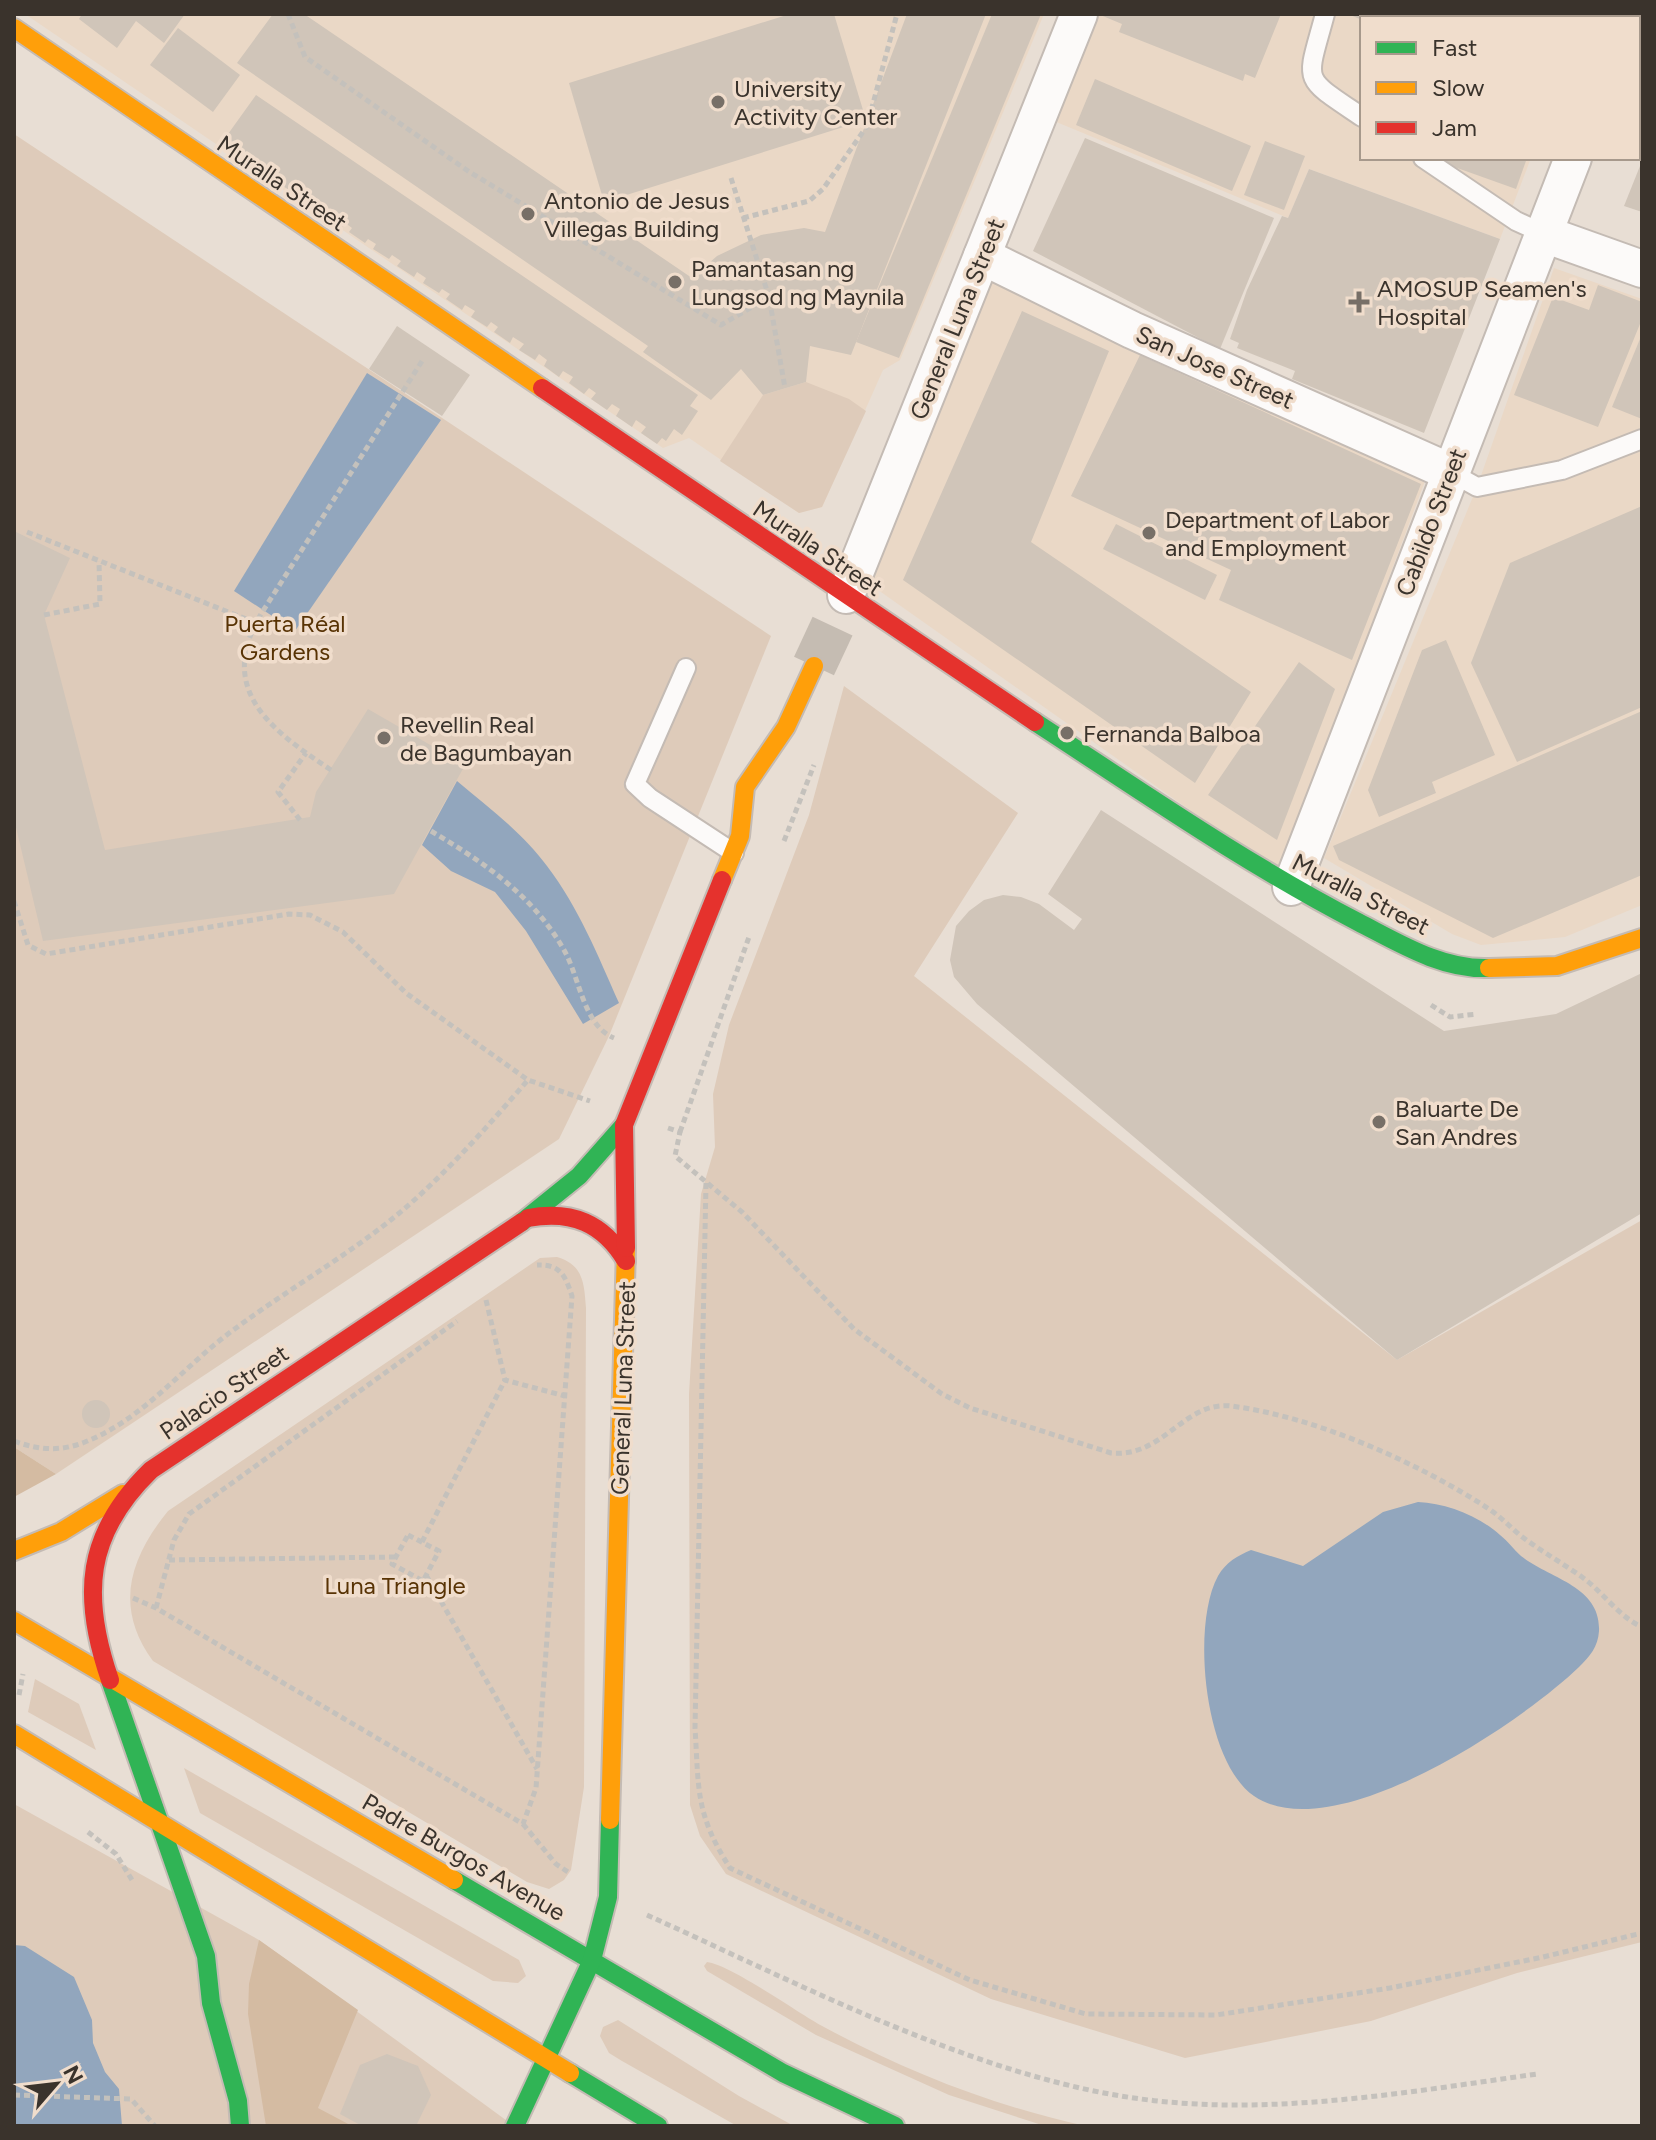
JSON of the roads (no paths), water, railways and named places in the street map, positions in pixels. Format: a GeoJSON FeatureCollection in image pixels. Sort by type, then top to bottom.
{"type":"FeatureCollection","features":[{"type":"Feature","properties":{"kind":"street","name":"General Luna Street"},"geometry":{"type":"LineString","coordinates":[[843,602],[1079,14]]}},
{"type":"Feature","properties":{"kind":"street","name":"Muralla Street"},"geometry":{"type":"LineString","coordinates":[[14,28],[843,602],[1291,887],[1409,948],[1448,963],[1475,969],[1527,970],[1557,966],[1642,938]]}},
{"type":"Feature","properties":{"kind":"street","name":"Cabildo Street"},"geometry":{"type":"LineString","coordinates":[[1291,887],[1572,160]]}},
{"type":"Feature","properties":{"kind":"street"},"geometry":{"type":"LineString","coordinates":[[1544,234],[1642,269]]}},
{"type":"Feature","properties":{"kind":"street","name":"San Jose Street"},"geometry":{"type":"LineString","coordinates":[[982,256],[1132,330],[1450,472]]}},
{"type":"Feature","properties":{"kind":"street","name":"General Luna Street"},"geometry":{"type":"LineString","coordinates":[[515,2126],[592,1960],[608,1897],[626,1261],[626,1120],[737,845],[745,787],[786,727],[814,666]]}},
{"type":"Feature","properties":{"kind":"street","name":"General Luna Street"},"geometry":{"type":"LineString","coordinates":[[779,771],[786,727]]}},
{"type":"Feature","properties":{"kind":"street","name":"General Luna Street"},"geometry":{"type":"LineString","coordinates":[[737,845],[765,809]]}},
{"type":"Feature","properties":{"kind":"street","name":"Palacio Street"},"geometry":{"type":"LineString","coordinates":[[240,2126],[238,2101],[211,2003],[206,1956],[96,1639],[91,1584],[102,1536],[123,1494],[151,1470],[528,1218],[594,1161],[626,1120]]}},
{"type":"Feature","properties":{"kind":"street"},"geometry":{"type":"LineString","coordinates":[[528,1218],[561,1213],[578,1216],[607,1233],[626,1261]]}},
{"type":"Feature","properties":{"kind":"street"},"geometry":{"type":"LineString","coordinates":[[14,1551],[61,1532],[123,1494]]}},
{"type":"Feature","properties":{"kind":"street","name":"Padre Burgos Avenue"},"geometry":{"type":"LineString","coordinates":[[14,1621],[783,2073],[895,2126]]}},
{"type":"Feature","properties":{"kind":"street"},"geometry":{"type":"LineString","coordinates":[[14,1734],[658,2126]]}},
{"type":"Feature","properties":{"kind":"lane"},"geometry":{"type":"LineString","coordinates":[[1325,14],[1310,71],[1313,82],[1360,116]]}},
{"type":"Feature","properties":{"kind":"lane"},"geometry":{"type":"LineString","coordinates":[[1426,160],[1516,221],[1544,234]]}},
{"type":"Feature","properties":{"kind":"lane"},"geometry":{"type":"LineString","coordinates":[[1450,472],[1477,487],[1562,470],[1642,439]]}},
{"type":"Feature","properties":{"kind":"lane"},"geometry":{"type":"LineString","coordinates":[[686,668],[635,784],[650,798],[737,845]]}},
{"type":"Feature","properties":{"kind":"water"},"geometry":{"type":"Polygon","coordinates":[[[367,373],[441,420],[295,631],[234,591],[367,373]]]}},
{"type":"Feature","properties":{"kind":"water"},"geometry":{"type":"Polygon","coordinates":[[[457,781],[516,831],[547,866],[578,915],[619,1003],[583,1024],[526,931],[495,892],[451,871],[422,845],[457,781]]]}},
{"type":"Feature","properties":{"kind":"water"},"geometry":{"type":"Polygon","coordinates":[[[1418,1502],[1451,1508],[1472,1516],[1492,1528],[1521,1556],[1583,1594],[1597,1616],[1599,1631],[1593,1651],[1552,1691],[1472,1747],[1376,1794],[1330,1806],[1288,1808],[1254,1796],[1237,1779],[1223,1754],[1207,1692],[1205,1626],[1218,1576],[1232,1560],[1251,1550],[1303,1566],[1383,1512],[1418,1502]]]}},
{"type":"Feature","properties":{"kind":"water"},"geometry":{"type":"Polygon","coordinates":[[[14,1945],[25,1946],[74,1977],[92,2020],[93,2043],[105,2072],[119,2089],[122,2126],[14,2126],[14,1945]]]}},
{"type":"Feature","properties":{"kind":"tunnel"},"geometry":{"type":"LineString","coordinates":[[814,666],[834,623]]}},
{"type":"Feature","properties":{"kind":"place","name":"University Activity Center"},"geometry":{"type":"Point","coordinates":[718,102]}},
{"type":"Feature","properties":{"kind":"place","name":"Antonio de Jesus Villegas Building"},"geometry":{"type":"Point","coordinates":[528,214]}},
{"type":"Feature","properties":{"kind":"place","name":"Pamantasan ng Lungsod ng Maynila"},"geometry":{"type":"Point","coordinates":[675,282]}},
{"type":"Feature","properties":{"kind":"place","name":"AMOSUP Seamen's Hospital"},"geometry":{"type":"Point","coordinates":[1359,302]}},
{"type":"Feature","properties":{"kind":"place","name":"Department of Labor and Employment"},"geometry":{"type":"Point","coordinates":[1149,533]}},
{"type":"Feature","properties":{"kind":"place","name":"Fernanda Balboa"},"geometry":{"type":"Point","coordinates":[1067,733]}},
{"type":"Feature","properties":{"kind":"place","name":"Revellin Real de Bagumbayan"},"geometry":{"type":"Point","coordinates":[384,738]}},
{"type":"Feature","properties":{"kind":"place","name":"Baluarte De San Andres"},"geometry":{"type":"Point","coordinates":[1379,1122]}},
{"type":"Feature","properties":{"kind":"park label","name":"Puerta Réal Gardens"},"geometry":{"type":"Point","coordinates":[285,637]}},
{"type":"Feature","properties":{"kind":"park label","name":"Luna Triangle"},"geometry":{"type":"Point","coordinates":[395,1585]}}]}
